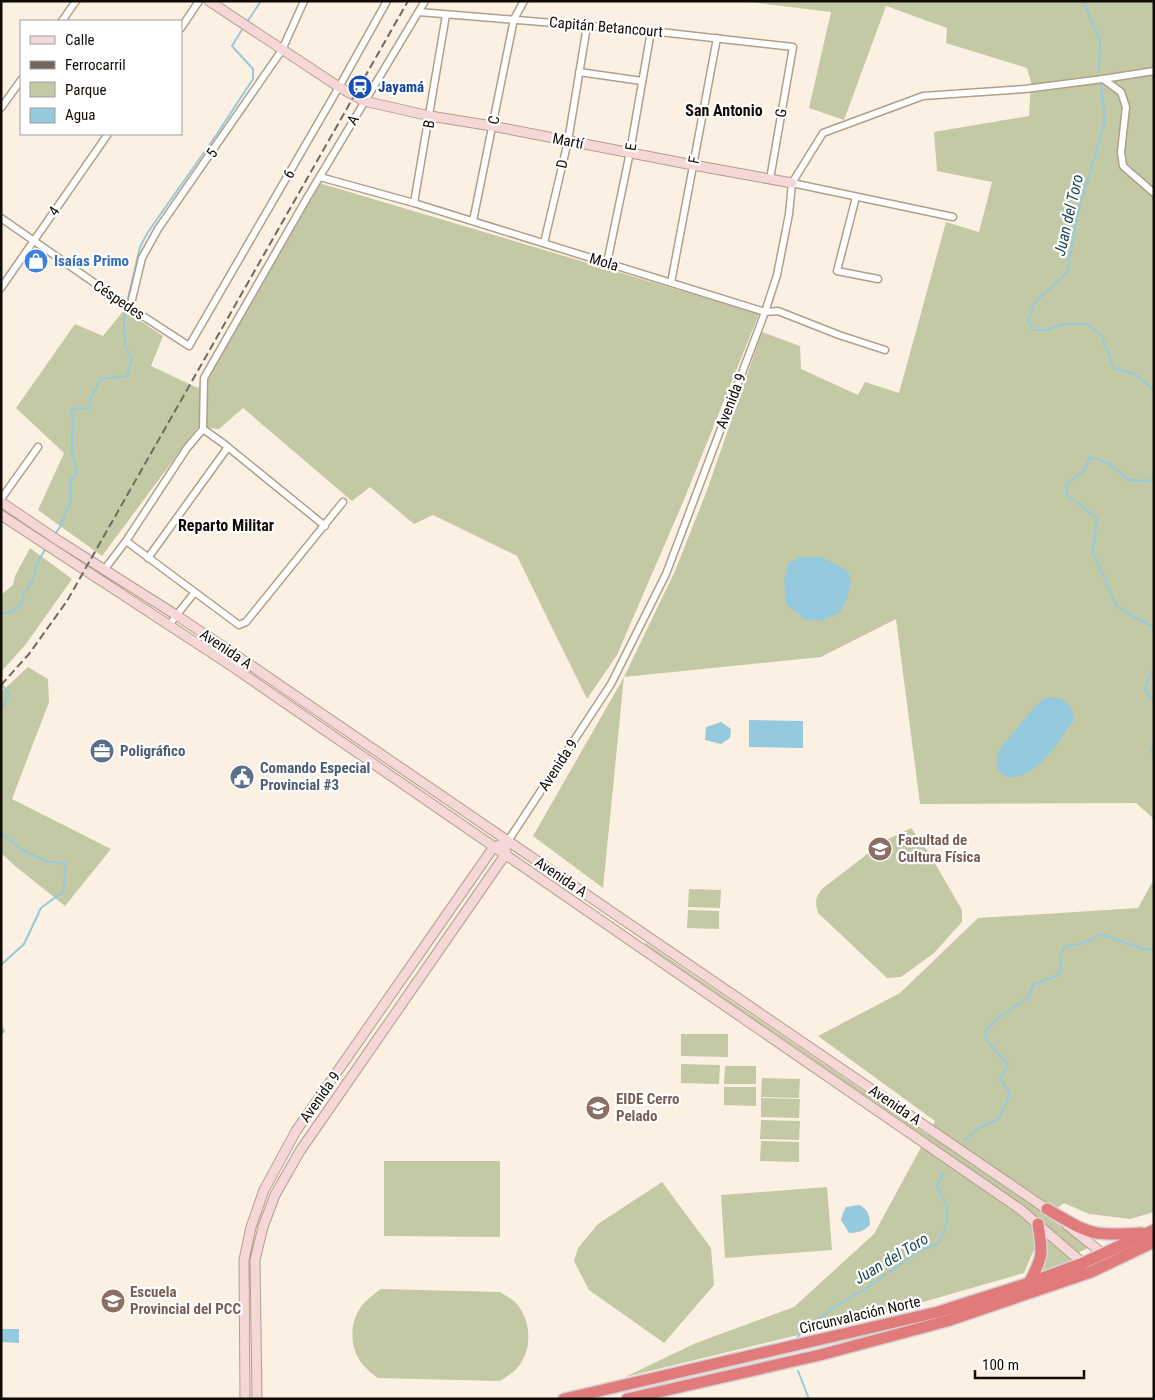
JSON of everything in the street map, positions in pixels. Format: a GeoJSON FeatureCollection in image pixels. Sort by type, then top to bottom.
{"type":"FeatureCollection","features":[{"type":"Feature","properties":{"kind":"highway"},"geometry":{"type":"LineString","coordinates":[[1048,1209],[1076,1225],[1096,1233],[1152,1235]]}},
{"type":"Feature","properties":{"kind":"highway"},"geometry":{"type":"LineString","coordinates":[[1029,1283],[1042,1253],[1038,1224]]}},
{"type":"Feature","properties":{"kind":"highway","name":"Circunvalación Norte"},"geometry":{"type":"LineString","coordinates":[[627,1399],[820,1355],[947,1321],[1087,1267],[1103,1254],[1152,1235]]}},
{"type":"Feature","properties":{"kind":"highway","name":"Circunvalación Norte"},"geometry":{"type":"LineString","coordinates":[[564,1399],[938,1312],[1029,1283],[1112,1262],[1152,1235]]}},
{"type":"Feature","properties":{"kind":"main road","name":"Martí"},"geometry":{"type":"LineString","coordinates":[[209,1],[339,87],[364,101],[430,116],[568,140],[693,166],[792,183]]}},
{"type":"Feature","properties":{"kind":"main road","name":"Avenida A"},"geometry":{"type":"LineString","coordinates":[[1,501],[59,541],[176,615],[1048,1209],[1112,1262]]}},
{"type":"Feature","properties":{"kind":"main road","name":"Avenida A"},"geometry":{"type":"LineString","coordinates":[[1,515],[247,678],[1020,1208],[1087,1267]]}},
{"type":"Feature","properties":{"kind":"main road"},"geometry":{"type":"LineString","coordinates":[[493,848],[508,841]]}},
{"type":"Feature","properties":{"kind":"main road","name":"Avenida 9"},"geometry":{"type":"LineString","coordinates":[[256,1399],[255,1260],[263,1227],[275,1195],[300,1151],[505,855],[508,841]]}},
{"type":"Feature","properties":{"kind":"main road","name":"Avenida 9"},"geometry":{"type":"LineString","coordinates":[[245,1399],[244,1260],[250,1227],[264,1190],[296,1132],[493,848]]}},
{"type":"Feature","properties":{"kind":"main road"},"geometry":{"type":"LineString","coordinates":[[627,922],[628,939]]}},
{"type":"Feature","properties":{"kind":"main road"},"geometry":{"type":"LineString","coordinates":[[343,1064],[355,1072]]}},
{"type":"Feature","properties":{"kind":"main road"},"geometry":{"type":"LineString","coordinates":[[244,1307],[256,1306]]}},
{"type":"Feature","properties":{"kind":"street"},"geometry":{"type":"LineString","coordinates":[[63,20],[76,1]]}},
{"type":"Feature","properties":{"kind":"street"},"geometry":{"type":"LineString","coordinates":[[182,27],[200,1]]}},
{"type":"Feature","properties":{"kind":"street","name":"5"},"geometry":{"type":"LineString","coordinates":[[130,308],[142,258],[158,229],[282,50],[304,1]]}},
{"type":"Feature","properties":{"kind":"street","name":"6"},"geometry":{"type":"LineString","coordinates":[[189,346],[387,1]]}},
{"type":"Feature","properties":{"kind":"street","name":"A"},"geometry":{"type":"LineString","coordinates":[[203,429],[204,378],[320,176],[425,1]]}},
{"type":"Feature","properties":{"kind":"street","name":"C"},"geometry":{"type":"LineString","coordinates":[[473,221],[514,19],[524,1]]}},
{"type":"Feature","properties":{"kind":"street","name":"Capitán Betancourt"},"geometry":{"type":"LineString","coordinates":[[419,12],[650,31],[793,47]]}},
{"type":"Feature","properties":{"kind":"street","name":"B"},"geometry":{"type":"LineString","coordinates":[[414,203],[446,15]]}},
{"type":"Feature","properties":{"kind":"street","name":"D"},"geometry":{"type":"LineString","coordinates":[[544,243],[568,140],[586,26]]}},
{"type":"Feature","properties":{"kind":"street","name":"E"},"geometry":{"type":"LineString","coordinates":[[607,263],[630,152],[650,31]]}},
{"type":"Feature","properties":{"kind":"street","name":"F"},"geometry":{"type":"LineString","coordinates":[[671,283],[717,38]]}},
{"type":"Feature","properties":{"kind":"street","name":"G"},"geometry":{"type":"LineString","coordinates":[[770,180],[793,47]]}},
{"type":"Feature","properties":{"kind":"street","name":"Avenida 9"},"geometry":{"type":"LineString","coordinates":[[508,841],[612,684],[666,574],[765,312],[779,266],[789,214],[792,183],[822,133],[922,96],[1025,89],[1154,71]]}},
{"type":"Feature","properties":{"kind":"street"},"geometry":{"type":"LineString","coordinates":[[579,72],[642,81]]}},
{"type":"Feature","properties":{"kind":"street"},"geometry":{"type":"LineString","coordinates":[[1103,79],[1121,92],[1126,107],[1121,152],[1123,166],[1154,192]]}},
{"type":"Feature","properties":{"kind":"street"},"geometry":{"type":"LineString","coordinates":[[1,108],[20,81]]}},
{"type":"Feature","properties":{"kind":"street","name":"4"},"geometry":{"type":"LineString","coordinates":[[1,288],[107,135]]}},
{"type":"Feature","properties":{"kind":"street","name":"Mola"},"geometry":{"type":"LineString","coordinates":[[320,176],[473,221],[765,312],[778,311],[839,335],[886,350]]}},
{"type":"Feature","properties":{"kind":"street","name":"Martí"},"geometry":{"type":"LineString","coordinates":[[792,183],[953,216]]}},
{"type":"Feature","properties":{"kind":"street"},"geometry":{"type":"LineString","coordinates":[[856,197],[837,271],[878,279]]}},
{"type":"Feature","properties":{"kind":"street","name":"Céspedes"},"geometry":{"type":"LineString","coordinates":[[1,218],[130,308],[189,346]]}},
{"type":"Feature","properties":{"kind":"street"},"geometry":{"type":"LineString","coordinates":[[104,570],[126,541],[187,448],[203,429],[325,526]]}},
{"type":"Feature","properties":{"kind":"street"},"geometry":{"type":"LineString","coordinates":[[1,501],[38,447]]}},
{"type":"Feature","properties":{"kind":"street"},"geometry":{"type":"LineString","coordinates":[[148,558],[228,447]]}},
{"type":"Feature","properties":{"kind":"street"},"geometry":{"type":"LineString","coordinates":[[126,541],[239,625],[246,622],[343,502]]}},
{"type":"Feature","properties":{"kind":"street"},"geometry":{"type":"LineString","coordinates":[[169,625],[194,592]]}},
{"type":"Feature","properties":{"kind":"green space"},"geometry":{"type":"Polygon","coordinates":[[[742,1],[1154,1],[1154,819],[1136,803],[920,804],[896,619],[821,657],[624,677],[675,571],[706,493],[762,332],[800,346],[801,369],[858,395],[865,382],[899,393],[946,222],[979,232],[992,182],[937,171],[934,132],[1029,116],[1031,82],[1027,68],[946,43],[947,28],[886,6],[844,120],[809,108],[831,12],[742,1]]]}},
{"type":"Feature","properties":{"kind":"green space"},"geometry":{"type":"Polygon","coordinates":[[[316,182],[759,314],[683,502],[617,655],[587,699],[517,556],[433,515],[414,524],[370,487],[352,501],[243,408],[219,429],[198,427],[102,556],[38,510],[64,453],[16,408],[75,324],[103,336],[124,310],[163,336],[151,366],[198,388],[316,182]]]}},
{"type":"Feature","properties":{"kind":"green space"},"geometry":{"type":"Polygon","coordinates":[[[30,548],[72,579],[26,644],[1,672],[1,595],[13,585],[15,576],[30,548]]]}},
{"type":"Feature","properties":{"kind":"green space"},"geometry":{"type":"Polygon","coordinates":[[[28,667],[48,679],[49,702],[12,799],[111,849],[65,906],[1,853],[1,692],[28,667]]]}},
{"type":"Feature","properties":{"kind":"green space"},"geometry":{"type":"Polygon","coordinates":[[[624,677],[603,888],[533,836],[624,677]]]}},
{"type":"Feature","properties":{"kind":"green space"},"geometry":{"type":"Polygon","coordinates":[[[911,828],[929,853],[962,910],[962,922],[934,953],[901,977],[887,978],[818,913],[816,900],[822,889],[884,841],[911,828]]]}},
{"type":"Feature","properties":{"kind":"green space"},"geometry":{"type":"Polygon","coordinates":[[[1154,879],[1154,1212],[1130,1219],[1089,1214],[1064,1203],[1047,1216],[1088,1248],[1078,1253],[1041,1221],[1032,1228],[1035,1247],[1024,1273],[864,1319],[625,1377],[696,1343],[794,1307],[874,1234],[926,1138],[646,943],[928,1135],[935,1121],[818,1036],[900,993],[978,918],[1138,908],[1154,879]]]}},
{"type":"Feature","properties":{"kind":"green space"},"geometry":{"type":"Polygon","coordinates":[[[689,889],[721,890],[720,908],[688,907],[689,889]]]}},
{"type":"Feature","properties":{"kind":"green space"},"geometry":{"type":"Polygon","coordinates":[[[688,910],[719,911],[719,929],[687,928],[688,910]]]}},
{"type":"Feature","properties":{"kind":"green space"},"geometry":{"type":"Polygon","coordinates":[[[681,1034],[728,1034],[728,1057],[681,1056],[681,1034]]]}},
{"type":"Feature","properties":{"kind":"green space"},"geometry":{"type":"Polygon","coordinates":[[[681,1064],[720,1065],[719,1084],[681,1083],[681,1064]]]}},
{"type":"Feature","properties":{"kind":"green space"},"geometry":{"type":"Polygon","coordinates":[[[725,1066],[756,1066],[756,1084],[724,1084],[725,1066]]]}},
{"type":"Feature","properties":{"kind":"green space"},"geometry":{"type":"Polygon","coordinates":[[[762,1078],[800,1079],[799,1098],[761,1097],[762,1078]]]}},
{"type":"Feature","properties":{"kind":"green space"},"geometry":{"type":"Polygon","coordinates":[[[724,1087],[756,1087],[756,1106],[724,1105],[724,1087]]]}},
{"type":"Feature","properties":{"kind":"green space"},"geometry":{"type":"Polygon","coordinates":[[[761,1098],[800,1099],[799,1118],[761,1117],[761,1098]]]}},
{"type":"Feature","properties":{"kind":"green space"},"geometry":{"type":"Polygon","coordinates":[[[761,1120],[800,1121],[799,1140],[760,1139],[761,1120]]]}},
{"type":"Feature","properties":{"kind":"green space"},"geometry":{"type":"Polygon","coordinates":[[[761,1141],[799,1142],[799,1162],[760,1161],[761,1141]]]}},
{"type":"Feature","properties":{"kind":"green space"},"geometry":{"type":"Polygon","coordinates":[[[384,1161],[500,1161],[500,1237],[384,1236],[384,1161]]]}},
{"type":"Feature","properties":{"kind":"green space"},"geometry":{"type":"Polygon","coordinates":[[[662,1182],[711,1248],[714,1285],[664,1343],[589,1290],[574,1261],[578,1248],[598,1224],[662,1182]]]}},
{"type":"Feature","properties":{"kind":"green space"},"geometry":{"type":"Polygon","coordinates":[[[827,1187],[832,1250],[725,1258],[721,1195],[827,1187]]]}},
{"type":"Feature","properties":{"kind":"green space"},"geometry":{"type":"Polygon","coordinates":[[[1047,1238],[1072,1261],[1039,1272],[1045,1239],[1047,1238]]]}},
{"type":"Feature","properties":{"kind":"green space"},"geometry":{"type":"Polygon","coordinates":[[[381,1289],[500,1292],[516,1303],[526,1319],[528,1329],[527,1348],[520,1365],[500,1381],[378,1378],[367,1369],[357,1356],[352,1333],[353,1325],[361,1307],[381,1289]]]}},
{"type":"Feature","properties":{"kind":"water"},"geometry":{"type":"Polygon","coordinates":[[[799,557],[822,557],[848,571],[851,582],[847,598],[840,613],[821,621],[805,620],[786,604],[784,580],[788,564],[799,557]]]}},
{"type":"Feature","properties":{"kind":"water"},"geometry":{"type":"Polygon","coordinates":[[[1049,697],[1064,700],[1072,710],[1074,720],[1045,759],[1035,768],[1015,777],[1004,776],[997,769],[997,756],[1001,747],[1040,701],[1049,697]]]}},
{"type":"Feature","properties":{"kind":"water"},"geometry":{"type":"Polygon","coordinates":[[[749,720],[803,721],[803,748],[749,747],[749,720]]]}},
{"type":"Feature","properties":{"kind":"water"},"geometry":{"type":"Polygon","coordinates":[[[721,722],[731,729],[730,738],[721,744],[705,740],[706,727],[721,722]]]}},
{"type":"Feature","properties":{"kind":"water"},"geometry":{"type":"Polygon","coordinates":[[[858,1205],[868,1213],[870,1225],[861,1231],[849,1233],[841,1220],[843,1213],[846,1207],[858,1205]]]}},
{"type":"Feature","properties":{"kind":"water"},"geometry":{"type":"Polygon","coordinates":[[[1,1329],[19,1329],[19,1343],[1,1342],[1,1329]]]}},
{"type":"Feature","properties":{"kind":"waterway"},"geometry":{"type":"LineString","coordinates":[[247,22],[261,1]]}},
{"type":"Feature","properties":{"kind":"waterway","name":"Juan del Toro"},"geometry":{"type":"LineString","coordinates":[[1083,1],[1100,40],[1099,70]]}},
{"type":"Feature","properties":{"kind":"waterway"},"geometry":{"type":"LineString","coordinates":[[127,303],[140,247],[148,232],[253,79],[253,69],[232,46],[243,28]]}},
{"type":"Feature","properties":{"kind":"waterway","name":"Juan del Toro"},"geometry":{"type":"LineString","coordinates":[[1101,85],[1105,121],[1078,212],[1067,273],[1035,302],[1028,320],[1033,330],[1046,330],[1063,324],[1086,324],[1101,334],[1114,368],[1135,374],[1154,390]]}},
{"type":"Feature","properties":{"kind":"waterway"},"geometry":{"type":"LineString","coordinates":[[55,534],[60,527],[71,500],[71,479],[77,474],[72,451],[74,422],[71,411],[77,408],[89,409],[91,396],[101,379],[127,376],[131,360],[125,344],[124,320],[126,308]]}},
{"type":"Feature","properties":{"kind":"waterway","name":"Juan del Toro"},"geometry":{"type":"LineString","coordinates":[[1154,475],[1150,481],[1128,480],[1110,464],[1090,457],[1084,471],[1067,483],[1067,496],[1079,503],[1097,519],[1093,552],[1116,605],[1131,616],[1154,627]]}},
{"type":"Feature","properties":{"kind":"waterway"},"geometry":{"type":"LineString","coordinates":[[1,614],[13,611],[20,606],[24,593],[33,580],[37,563],[46,548]]}},
{"type":"Feature","properties":{"kind":"waterway","name":"Juan del Toro"},"geometry":{"type":"LineString","coordinates":[[1154,671],[1150,675],[1145,690],[1154,701]]}},
{"type":"Feature","properties":{"kind":"waterway"},"geometry":{"type":"LineString","coordinates":[[1,683],[9,695],[1,710]]}},
{"type":"Feature","properties":{"kind":"waterway","name":"Juan del Toro"},"geometry":{"type":"LineString","coordinates":[[1154,746],[1151,749],[1154,756]]}},
{"type":"Feature","properties":{"kind":"waterway"},"geometry":{"type":"LineString","coordinates":[[1,833],[22,850],[49,862],[65,863],[64,891],[41,908],[24,944],[1,965]]}},
{"type":"Feature","properties":{"kind":"waterway","name":"Juan del Toro"},"geometry":{"type":"LineString","coordinates":[[965,1140],[977,1129],[999,1119],[1010,1093],[1000,1079],[1008,1064],[987,1041],[985,1032],[998,1018],[1028,998],[1034,984],[1059,975],[1061,966],[1060,956],[1066,945],[1085,943],[1101,934],[1146,950],[1154,948]]}},
{"type":"Feature","properties":{"kind":"waterway"},"geometry":{"type":"LineString","coordinates":[[1,1027],[4,1031],[1,1034]]}},
{"type":"Feature","properties":{"kind":"waterway","name":"Juan del Toro"},"geometry":{"type":"LineString","coordinates":[[796,1340],[801,1332],[833,1308],[874,1283],[920,1250],[939,1243],[947,1223],[947,1206],[937,1186],[943,1172]]}},
{"type":"Feature","properties":{"kind":"waterway","name":"Juan del Toro"},"geometry":{"type":"LineString","coordinates":[[798,1371],[809,1399]]}},
{"type":"Feature","properties":{"kind":"railway"},"geometry":{"type":"LineString","coordinates":[[1,685],[29,654],[67,601],[408,1]]}},
{"type":"Feature","properties":{"kind":"place","name":"Jayamá"},"geometry":{"type":"Point","coordinates":[360,87]}},
{"type":"Feature","properties":{"kind":"place","name":"Isaías Primo"},"geometry":{"type":"Point","coordinates":[36,261]}},
{"type":"Feature","properties":{"kind":"place","name":"Poligráfico"},"geometry":{"type":"Point","coordinates":[102,751]}},
{"type":"Feature","properties":{"kind":"place","name":"Comando Especial Provincial #3"},"geometry":{"type":"Point","coordinates":[242,777]}},
{"type":"Feature","properties":{"kind":"place","name":"Facultad de Cultura Física"},"geometry":{"type":"Point","coordinates":[880,849]}},
{"type":"Feature","properties":{"kind":"place","name":"EIDE Cerro Pelado"},"geometry":{"type":"Point","coordinates":[598,1108]}},
{"type":"Feature","properties":{"kind":"place","name":"Escuela Provincial del PCC"},"geometry":{"type":"Point","coordinates":[113,1301]}},
{"type":"Feature","properties":{"kind":"district","name":"San Antonio"},"geometry":{"type":"Point","coordinates":[724,110]}},
{"type":"Feature","properties":{"kind":"district","name":"Reparto Militar"},"geometry":{"type":"Point","coordinates":[226,525]}}]}
